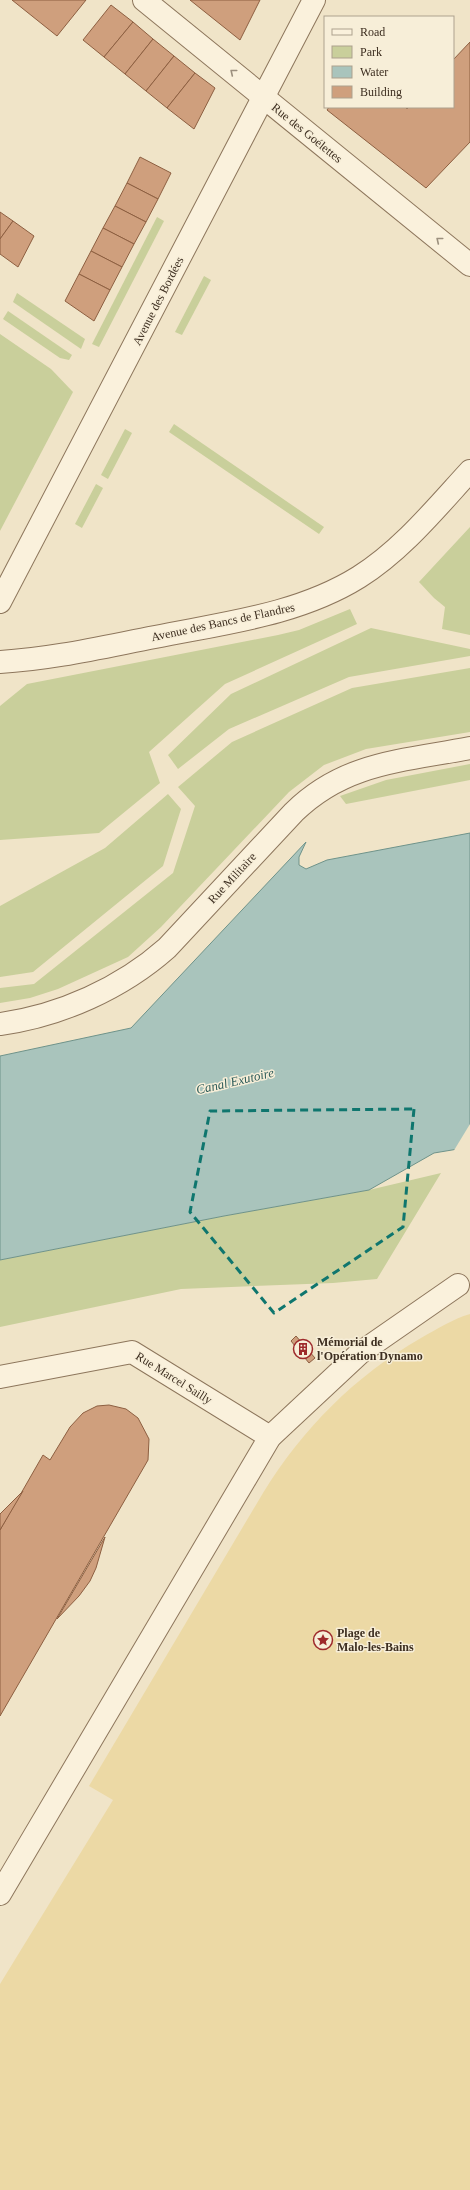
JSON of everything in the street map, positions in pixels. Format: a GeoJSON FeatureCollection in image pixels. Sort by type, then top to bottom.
{"type":"FeatureCollection","features":[{"type":"Feature","properties":{"kind":"street","name":"Rue des Goélettes"},"geometry":{"type":"LineString","coordinates":[[144,0],[470,265]]}},
{"type":"Feature","properties":{"kind":"street","name":"Avenue des Bordées"},"geometry":{"type":"LineString","coordinates":[[0,602],[314,0]]}},
{"type":"Feature","properties":{"kind":"street","name":"Avenue des Bancs de Flandres"},"geometry":{"type":"LineString","coordinates":[[0,662],[43,659],[256,617],[309,602],[358,578],[383,560],[418,526],[470,471]]}},
{"type":"Feature","properties":{"kind":"street","name":"Rue Militaire"},"geometry":{"type":"LineString","coordinates":[[0,1024],[24,1020],[68,1006],[113,985],[146,966],[167,948],[299,807],[339,778],[363,769],[470,748]]}},
{"type":"Feature","properties":{"kind":"street"},"geometry":{"type":"LineString","coordinates":[[0,1894],[270,1437],[360,1353],[458,1285]]}},
{"type":"Feature","properties":{"kind":"street","name":"Rue Marcel Sailly"},"geometry":{"type":"LineString","coordinates":[[0,1377],[132,1352],[270,1437]]}},
{"type":"Feature","properties":{"kind":"highlighted area"},"geometry":{"type":"Polygon","coordinates":[[[414,1109],[403,1227],[274,1313],[190,1212],[210,1111],[414,1109]]]}},
{"type":"Feature","properties":{"kind":"green space"},"geometry":{"type":"Polygon","coordinates":[[[157,217],[164,221],[99,347],[92,344],[157,217]]]}},
{"type":"Feature","properties":{"kind":"green space"},"geometry":{"type":"Polygon","coordinates":[[[204,276],[211,280],[182,335],[175,332],[204,276]]]}},
{"type":"Feature","properties":{"kind":"green space"},"geometry":{"type":"Polygon","coordinates":[[[17,293],[85,339],[81,349],[13,302],[17,293]]]}},
{"type":"Feature","properties":{"kind":"green space"},"geometry":{"type":"Polygon","coordinates":[[[8,311],[72,355],[69,360],[60,358],[3,319],[8,311]]]}},
{"type":"Feature","properties":{"kind":"green space"},"geometry":{"type":"Polygon","coordinates":[[[0,334],[51,369],[73,392],[0,531],[0,334]]]}},
{"type":"Feature","properties":{"kind":"green space"},"geometry":{"type":"Polygon","coordinates":[[[174,424],[324,527],[319,534],[169,432],[174,424]]]}},
{"type":"Feature","properties":{"kind":"green space"},"geometry":{"type":"Polygon","coordinates":[[[125,429],[132,433],[108,479],[101,475],[125,429]]]}},
{"type":"Feature","properties":{"kind":"green space"},"geometry":{"type":"Polygon","coordinates":[[[96,484],[103,488],[82,528],[75,524],[96,484]]]}},
{"type":"Feature","properties":{"kind":"green space"},"geometry":{"type":"Polygon","coordinates":[[[470,527],[470,635],[442,629],[445,607],[419,582],[470,527]]]}},
{"type":"Feature","properties":{"kind":"green space"},"geometry":{"type":"Polygon","coordinates":[[[350,609],[357,624],[225,684],[149,752],[160,783],[99,833],[0,840],[0,706],[27,684],[278,635],[299,630],[350,609]]]}},
{"type":"Feature","properties":{"kind":"green space"},"geometry":{"type":"Polygon","coordinates":[[[371,628],[470,649],[470,656],[349,677],[229,729],[178,769],[168,755],[231,694],[371,628]]]}},
{"type":"Feature","properties":{"kind":"green space"},"geometry":{"type":"Polygon","coordinates":[[[470,668],[470,732],[366,749],[324,765],[289,792],[161,927],[128,957],[58,989],[30,998],[0,1003],[0,988],[34,984],[173,873],[195,806],[178,787],[232,742],[352,688],[470,668]]]}},
{"type":"Feature","properties":{"kind":"green space"},"geometry":{"type":"Polygon","coordinates":[[[470,764],[470,780],[346,804],[340,796],[386,780],[470,764]]]}},
{"type":"Feature","properties":{"kind":"green space"},"geometry":{"type":"Polygon","coordinates":[[[168,794],[181,809],[163,866],[33,972],[0,977],[0,906],[105,848],[168,794]]]}},
{"type":"Feature","properties":{"kind":"green space"},"geometry":{"type":"Polygon","coordinates":[[[441,1173],[377,1279],[333,1283],[181,1289],[0,1327],[0,1260],[224,1216],[369,1190],[441,1173]]]}},
{"type":"Feature","properties":{"kind":"sand","name":"Plage de Malo-les-Bains"},"geometry":{"type":"Polygon","coordinates":[[[470,1314],[470,2190],[0,2190],[0,1984],[113,1800],[89,1786],[263,1493],[295,1447],[332,1405],[374,1369],[421,1338],[451,1321],[470,1314]]]}},
{"type":"Feature","properties":{"kind":"water","name":"Canal Exutoire"},"geometry":{"type":"Polygon","coordinates":[[[470,833],[470,1147],[434,1153],[369,1190],[224,1216],[0,1260],[0,1056],[131,1028],[306,842],[299,857],[299,865],[306,869],[327,860],[470,833]]]}},
{"type":"Feature","properties":{"kind":"pier"},"geometry":{"type":"Polygon","coordinates":[[[470,1124],[470,1149],[453,1152],[470,1124]]]}},
{"type":"Feature","properties":{"kind":"building"},"geometry":{"type":"Polygon","coordinates":[[[12,0],[86,0],[57,36],[12,0]]]}},
{"type":"Feature","properties":{"kind":"building"},"geometry":{"type":"Polygon","coordinates":[[[190,0],[260,0],[240,40],[190,0]]]}},
{"type":"Feature","properties":{"kind":"building"},"geometry":{"type":"Polygon","coordinates":[[[111,5],[133,22],[104,57],[83,40],[111,5]]]}},
{"type":"Feature","properties":{"kind":"building"},"geometry":{"type":"Polygon","coordinates":[[[133,22],[153,39],[125,74],[104,57],[133,22]]]}},
{"type":"Feature","properties":{"kind":"building"},"geometry":{"type":"Polygon","coordinates":[[[153,39],[174,56],[146,91],[125,74],[153,39]]]}},
{"type":"Feature","properties":{"kind":"building"},"geometry":{"type":"Polygon","coordinates":[[[470,42],[470,142],[426,188],[327,110],[328,108],[454,108],[454,59],[470,42]]]}},
{"type":"Feature","properties":{"kind":"building"},"geometry":{"type":"Polygon","coordinates":[[[174,56],[195,73],[167,108],[146,91],[174,56]]]}},
{"type":"Feature","properties":{"kind":"building"},"geometry":{"type":"Polygon","coordinates":[[[195,73],[215,88],[194,129],[167,108],[195,73]]]}},
{"type":"Feature","properties":{"kind":"building"},"geometry":{"type":"Polygon","coordinates":[[[140,157],[171,173],[158,199],[127,183],[140,157]]]}},
{"type":"Feature","properties":{"kind":"building"},"geometry":{"type":"Polygon","coordinates":[[[127,183],[158,199],[146,222],[115,206],[127,183]]]}},
{"type":"Feature","properties":{"kind":"building"},"geometry":{"type":"Polygon","coordinates":[[[115,206],[146,222],[134,244],[103,228],[115,206]]]}},
{"type":"Feature","properties":{"kind":"building"},"geometry":{"type":"Polygon","coordinates":[[[0,212],[13,221],[0,239],[0,212]]]}},
{"type":"Feature","properties":{"kind":"building"},"geometry":{"type":"Polygon","coordinates":[[[13,221],[34,236],[18,267],[0,254],[0,239],[13,221]]]}},
{"type":"Feature","properties":{"kind":"building"},"geometry":{"type":"Polygon","coordinates":[[[103,228],[134,244],[122,267],[91,251],[103,228]]]}},
{"type":"Feature","properties":{"kind":"building"},"geometry":{"type":"Polygon","coordinates":[[[91,251],[122,267],[110,290],[79,274],[91,251]]]}},
{"type":"Feature","properties":{"kind":"building"},"geometry":{"type":"Polygon","coordinates":[[[79,274],[110,290],[94,321],[65,301],[79,274]]]}},
{"type":"Feature","properties":{"kind":"building","name":"Mémorial de l'Opération Dynamo"},"geometry":{"type":"Polygon","coordinates":[[[296,1336],[315,1358],[309,1363],[291,1341],[296,1336]]]}},
{"type":"Feature","properties":{"kind":"building"},"geometry":{"type":"Polygon","coordinates":[[[109,1405],[126,1409],[138,1418],[149,1439],[148,1460],[0,1716],[0,1530],[43,1455],[50,1460],[70,1427],[83,1413],[97,1406],[109,1405]]]}},
{"type":"Feature","properties":{"kind":"building"},"geometry":{"type":"Polygon","coordinates":[[[23,1491],[0,1530],[0,1514],[23,1491]]]}},
{"type":"Feature","properties":{"kind":"building"},"geometry":{"type":"Polygon","coordinates":[[[105,1537],[96,1568],[90,1581],[79,1596],[57,1619],[105,1537]]]}},
{"type":"Feature","properties":{"kind":"place","name":"Mémorial de l'Opération Dynamo"},"geometry":{"type":"Point","coordinates":[303,1349]}},
{"type":"Feature","properties":{"kind":"place","name":"Plage de Malo-les-Bains"},"geometry":{"type":"Point","coordinates":[323,1640]}}]}
